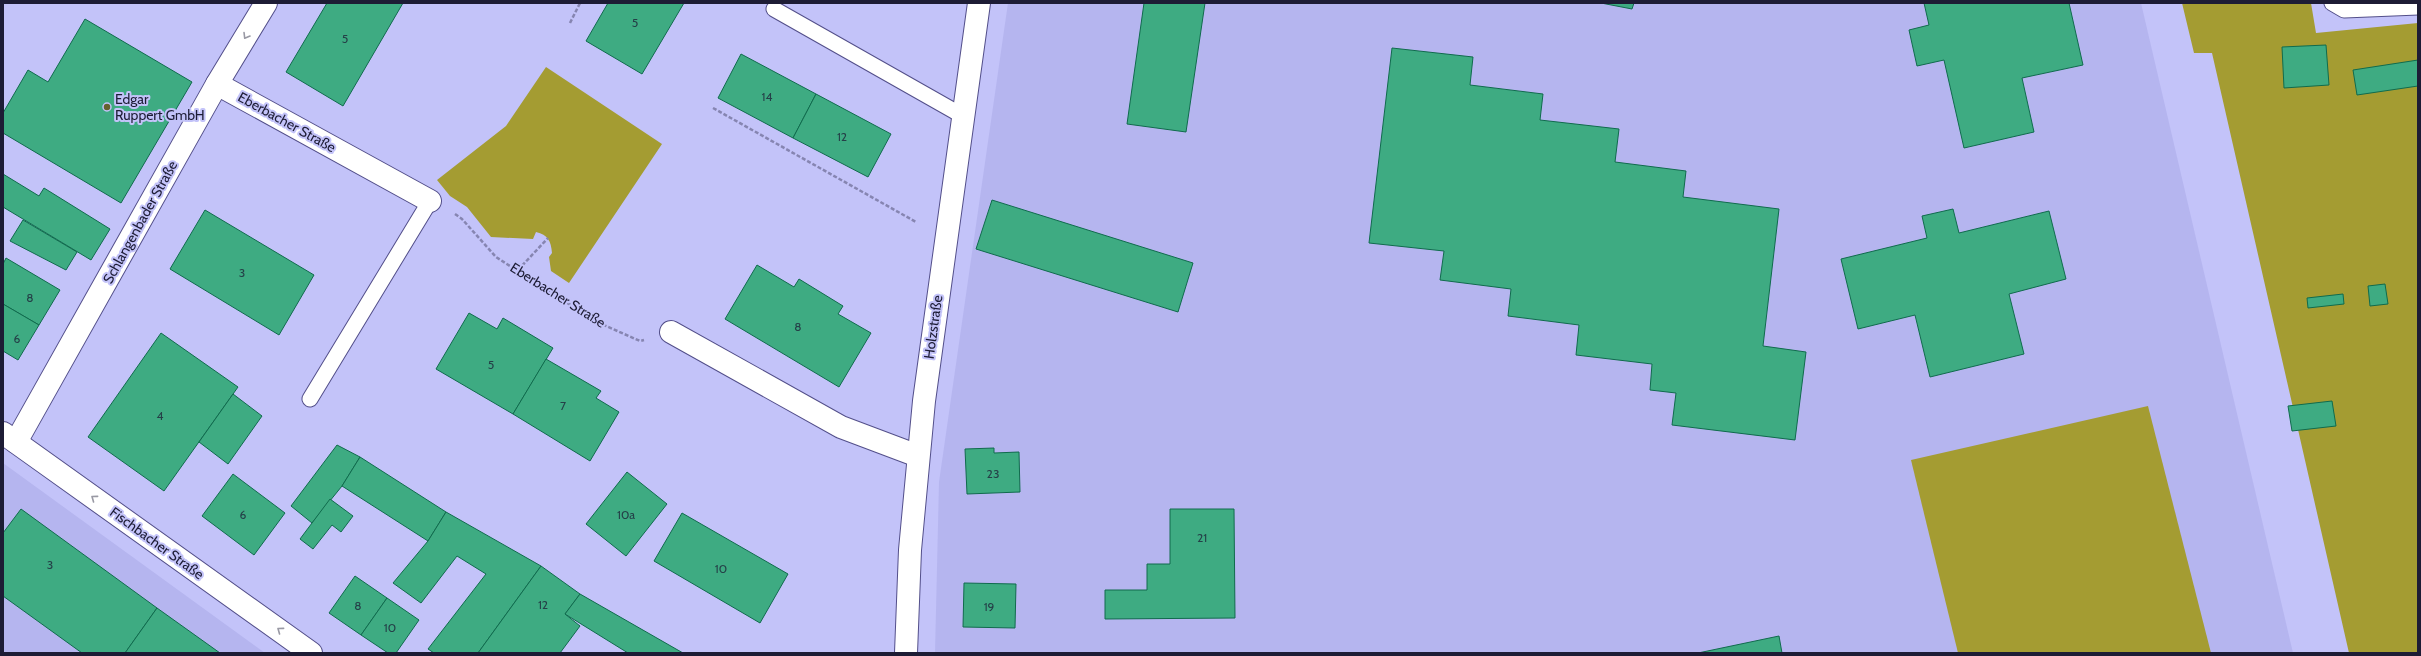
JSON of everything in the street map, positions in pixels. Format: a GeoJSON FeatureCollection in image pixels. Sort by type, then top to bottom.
{"type":"FeatureCollection","features":[{"type":"Feature","properties":{"kind":"street","name":"Schlangenbader Straße"},"geometry":{"type":"LineString","coordinates":[[10,437],[266,3]]}},
{"type":"Feature","properties":{"kind":"street","name":"Holzstraße"},"geometry":{"type":"LineString","coordinates":[[906,653],[918,456],[930,351],[979,3]]}},
{"type":"Feature","properties":{"kind":"street","name":"Eberbacher Straße"},"geometry":{"type":"LineString","coordinates":[[218,84],[430,201]]}},
{"type":"Feature","properties":{"kind":"street"},"geometry":{"type":"LineString","coordinates":[[671,332],[841,427],[918,456]]}},
{"type":"Feature","properties":{"kind":"street","name":"Fischbacher Straße"},"geometry":{"type":"LineString","coordinates":[[10,437],[311,653]]}},
{"type":"Feature","properties":{"kind":"lane"},"geometry":{"type":"LineString","coordinates":[[2333,4],[2344,10],[2418,7]]}},
{"type":"Feature","properties":{"kind":"lane"},"geometry":{"type":"LineString","coordinates":[[774,8],[963,116]]}},
{"type":"Feature","properties":{"kind":"lane"},"geometry":{"type":"LineString","coordinates":[[310,399],[430,201]]}},
{"type":"Feature","properties":{"kind":"path"},"geometry":{"type":"LineString","coordinates":[[570,23],[580,3]]}},
{"type":"Feature","properties":{"kind":"path"},"geometry":{"type":"LineString","coordinates":[[713,108],[916,222]]}},
{"type":"Feature","properties":{"kind":"path","name":"Eberbacher Straße"},"geometry":{"type":"LineString","coordinates":[[430,201],[462,219],[496,257],[597,322],[640,341],[671,332]]}},
{"type":"Feature","properties":{"kind":"path"},"geometry":{"type":"LineString","coordinates":[[518,270],[548,238]]}},
{"type":"Feature","properties":{"kind":"shaded area"},"geometry":{"type":"Polygon","coordinates":[[[1008,3],[2141,3],[2293,653],[935,653],[939,482],[1008,3]]]}},
{"type":"Feature","properties":{"kind":"shaded area"},"geometry":{"type":"Polygon","coordinates":[[[2182,3],[2311,3],[2316,33],[2418,23],[2418,653],[2349,653],[2212,53],[2194,53],[2182,3]]]}},
{"type":"Feature","properties":{"kind":"shaded area"},"geometry":{"type":"Polygon","coordinates":[[[546,67],[662,144],[569,283],[551,271],[549,257],[552,253],[552,249],[550,242],[546,237],[536,232],[533,239],[491,237],[467,207],[450,196],[437,180],[506,126],[546,67]]]}},
{"type":"Feature","properties":{"kind":"shaded area"},"geometry":{"type":"Polygon","coordinates":[[[2148,406],[2211,653],[1958,653],[1911,460],[2148,406]]]}},
{"type":"Feature","properties":{"kind":"shaded area"},"geometry":{"type":"Polygon","coordinates":[[[3,463],[265,653],[3,653],[3,463]]]}},
{"type":"Feature","properties":{"kind":"building"},"geometry":{"type":"Polygon","coordinates":[[[327,3],[403,3],[343,106],[286,72],[327,3]]]}},
{"type":"Feature","properties":{"kind":"building"},"geometry":{"type":"Polygon","coordinates":[[[608,3],[684,3],[642,74],[586,41],[608,3]]]}},
{"type":"Feature","properties":{"kind":"building"},"geometry":{"type":"Polygon","coordinates":[[[1144,3],[1205,3],[1186,132],[1127,124],[1144,3]]]}},
{"type":"Feature","properties":{"kind":"building"},"geometry":{"type":"Polygon","coordinates":[[[1601,3],[1634,3],[1632,9],[1601,3]]]}},
{"type":"Feature","properties":{"kind":"building"},"geometry":{"type":"Polygon","coordinates":[[[1924,3],[2069,3],[2083,65],[2022,78],[2034,132],[1964,148],[1944,60],[1917,66],[1909,30],[1929,25],[1924,3]]]}},
{"type":"Feature","properties":{"kind":"building"},"geometry":{"type":"Polygon","coordinates":[[[85,19],[192,82],[121,203],[3,133],[3,113],[28,70],[48,82],[85,19]]]}},
{"type":"Feature","properties":{"kind":"building"},"geometry":{"type":"Polygon","coordinates":[[[2326,45],[2329,85],[2284,88],[2282,47],[2326,45]]]}},
{"type":"Feature","properties":{"kind":"building"},"geometry":{"type":"Polygon","coordinates":[[[1392,48],[1473,57],[1470,85],[1543,94],[1540,120],[1619,129],[1615,162],[1686,171],[1683,197],[1779,209],[1763,346],[1806,352],[1795,440],[1672,425],[1676,393],[1650,390],[1652,364],[1576,355],[1579,325],[1508,316],[1511,289],[1440,280],[1444,251],[1369,243],[1392,48]]]}},
{"type":"Feature","properties":{"kind":"building"},"geometry":{"type":"Polygon","coordinates":[[[741,54],[816,94],[793,138],[718,98],[741,54]]]}},
{"type":"Feature","properties":{"kind":"building"},"geometry":{"type":"Polygon","coordinates":[[[2418,60],[2418,86],[2357,95],[2353,70],[2418,60]]]}},
{"type":"Feature","properties":{"kind":"building"},"geometry":{"type":"Polygon","coordinates":[[[816,94],[891,134],[868,177],[793,138],[816,94]]]}},
{"type":"Feature","properties":{"kind":"building"},"geometry":{"type":"Polygon","coordinates":[[[3,174],[39,196],[44,188],[110,229],[91,260],[3,207],[3,174]]]}},
{"type":"Feature","properties":{"kind":"building"},"geometry":{"type":"Polygon","coordinates":[[[992,200],[1193,263],[1178,312],[976,249],[992,200]]]}},
{"type":"Feature","properties":{"kind":"building"},"geometry":{"type":"Polygon","coordinates":[[[1953,209],[1959,233],[2049,211],[2066,279],[2009,294],[2024,354],[1930,377],[1915,315],[1858,329],[1841,259],[1927,238],[1922,216],[1953,209]]]}},
{"type":"Feature","properties":{"kind":"building"},"geometry":{"type":"Polygon","coordinates":[[[205,210],[314,275],[279,335],[170,269],[205,210]]]}},
{"type":"Feature","properties":{"kind":"building"},"geometry":{"type":"Polygon","coordinates":[[[23,220],[77,252],[66,270],[10,241],[23,220]]]}},
{"type":"Feature","properties":{"kind":"building"},"geometry":{"type":"Polygon","coordinates":[[[6,258],[60,290],[39,325],[3,304],[3,264],[6,258]]]}},
{"type":"Feature","properties":{"kind":"building"},"geometry":{"type":"Polygon","coordinates":[[[757,265],[794,287],[799,279],[843,306],[838,314],[871,333],[839,387],[725,319],[757,265]]]}},
{"type":"Feature","properties":{"kind":"building"},"geometry":{"type":"Polygon","coordinates":[[[2385,284],[2388,304],[2370,306],[2368,286],[2385,284]]]}},
{"type":"Feature","properties":{"kind":"building"},"geometry":{"type":"Polygon","coordinates":[[[2343,294],[2344,304],[2308,308],[2307,298],[2343,294]]]}},
{"type":"Feature","properties":{"kind":"building"},"geometry":{"type":"Polygon","coordinates":[[[3,304],[39,325],[18,360],[3,351],[3,304]]]}},
{"type":"Feature","properties":{"kind":"building"},"geometry":{"type":"Polygon","coordinates":[[[469,313],[497,329],[503,318],[553,348],[513,414],[436,369],[469,313]]]}},
{"type":"Feature","properties":{"kind":"building"},"geometry":{"type":"Polygon","coordinates":[[[161,333],[238,387],[164,491],[88,437],[161,333]]]}},
{"type":"Feature","properties":{"kind":"building"},"geometry":{"type":"Polygon","coordinates":[[[546,359],[601,391],[596,398],[619,412],[590,461],[513,414],[546,359]]]}},
{"type":"Feature","properties":{"kind":"building"},"geometry":{"type":"Polygon","coordinates":[[[233,394],[262,416],[228,464],[199,442],[233,394]]]}},
{"type":"Feature","properties":{"kind":"building"},"geometry":{"type":"Polygon","coordinates":[[[2332,401],[2336,426],[2292,431],[2288,406],[2332,401]]]}},
{"type":"Feature","properties":{"kind":"building"},"geometry":{"type":"Polygon","coordinates":[[[337,445],[360,457],[342,486],[312,523],[291,506],[337,445]]]}},
{"type":"Feature","properties":{"kind":"building"},"geometry":{"type":"Polygon","coordinates":[[[994,448],[994,453],[1019,452],[1020,492],[967,494],[965,449],[994,448]]]}},
{"type":"Feature","properties":{"kind":"building"},"geometry":{"type":"Polygon","coordinates":[[[360,457],[446,512],[428,541],[342,486],[360,457]]]}},
{"type":"Feature","properties":{"kind":"building"},"geometry":{"type":"Polygon","coordinates":[[[627,472],[667,504],[626,556],[586,524],[627,472]]]}},
{"type":"Feature","properties":{"kind":"building"},"geometry":{"type":"Polygon","coordinates":[[[233,474],[285,513],[254,555],[202,516],[233,474]]]}},
{"type":"Feature","properties":{"kind":"building"},"geometry":{"type":"Polygon","coordinates":[[[330,499],[353,516],[341,532],[332,525],[313,549],[300,539],[330,499]]]}},
{"type":"Feature","properties":{"kind":"building"},"geometry":{"type":"Polygon","coordinates":[[[21,509],[157,608],[125,653],[82,653],[3,596],[3,533],[21,509]]]}},
{"type":"Feature","properties":{"kind":"building"},"geometry":{"type":"Polygon","coordinates":[[[1170,509],[1234,509],[1235,618],[1105,619],[1105,590],[1147,590],[1147,564],[1170,564],[1170,509]]]}},
{"type":"Feature","properties":{"kind":"building"},"geometry":{"type":"Polygon","coordinates":[[[446,512],[541,566],[478,653],[434,653],[428,649],[486,574],[457,556],[421,603],[393,583],[428,541],[446,512]]]}},
{"type":"Feature","properties":{"kind":"building"},"geometry":{"type":"Polygon","coordinates":[[[682,513],[788,574],[760,623],[654,561],[682,513]]]}},
{"type":"Feature","properties":{"kind":"building"},"geometry":{"type":"Polygon","coordinates":[[[541,566],[580,594],[565,614],[580,626],[560,653],[478,653],[541,566]]]}},
{"type":"Feature","properties":{"kind":"building"},"geometry":{"type":"Polygon","coordinates":[[[355,576],[387,598],[361,635],[329,613],[355,576]]]}},
{"type":"Feature","properties":{"kind":"building"},"geometry":{"type":"Polygon","coordinates":[[[964,583],[1016,584],[1015,628],[963,627],[964,583]]]}},
{"type":"Feature","properties":{"kind":"building"},"geometry":{"type":"Polygon","coordinates":[[[580,594],[683,653],[628,653],[565,614],[580,594]]]}},
{"type":"Feature","properties":{"kind":"building"},"geometry":{"type":"Polygon","coordinates":[[[387,598],[419,620],[396,653],[388,653],[361,635],[387,598]]]}},
{"type":"Feature","properties":{"kind":"building"},"geometry":{"type":"Polygon","coordinates":[[[157,608],[220,653],[125,653],[157,608]]]}},
{"type":"Feature","properties":{"kind":"building"},"geometry":{"type":"Polygon","coordinates":[[[1779,636],[1782,653],[1698,653],[1779,636]]]}},
{"type":"Feature","properties":{"kind":"place","name":"Edgar Ruppert GmbH"},"geometry":{"type":"Point","coordinates":[107,107]}}]}
